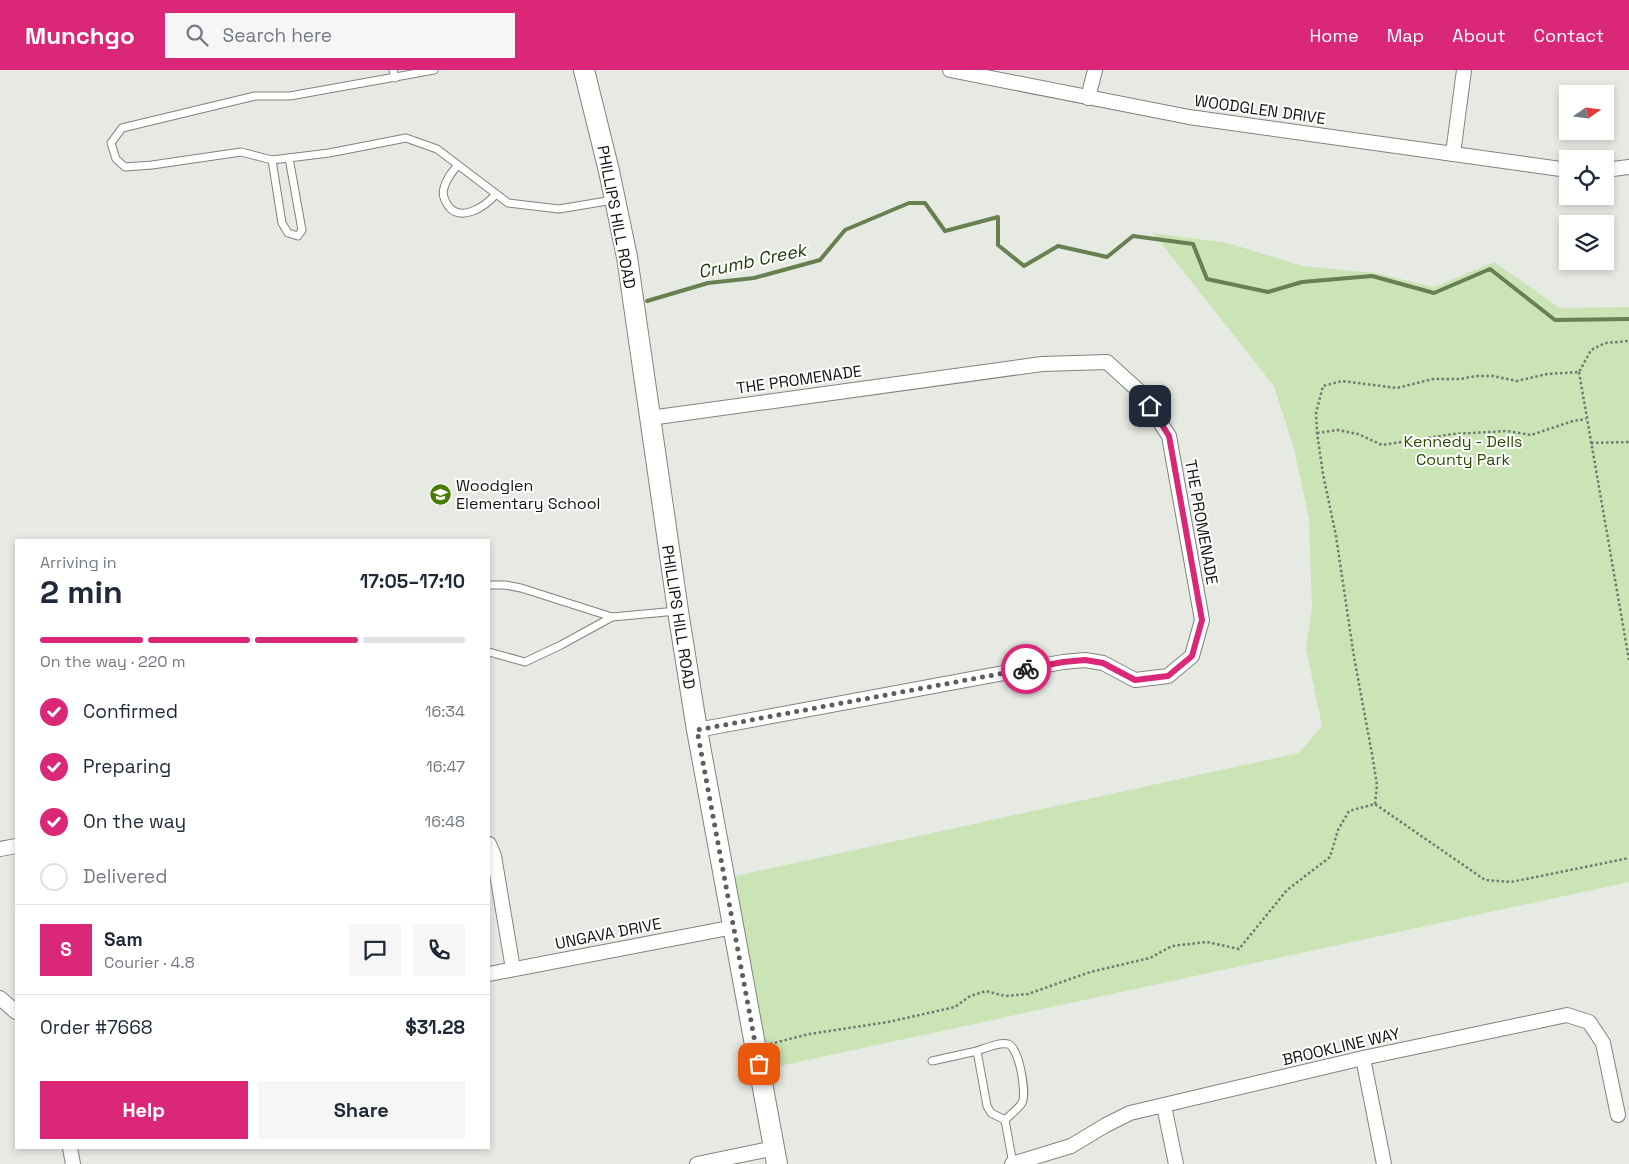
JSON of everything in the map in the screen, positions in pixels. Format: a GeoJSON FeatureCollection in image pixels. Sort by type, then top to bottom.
{"type":"FeatureCollection","features":[{"type":"Feature","properties":{"kind":"street","name":"PHILLIPS HILL ROAD"},"geometry":{"type":"LineString","coordinates":[[584,70],[615,199],[626,257],[697,730],[776,1156]]}},
{"type":"Feature","properties":{"kind":"street","name":"WOODGLEN DRIVE"},"geometry":{"type":"LineString","coordinates":[[950,70],[1189,117],[1559,169]]}},
{"type":"Feature","properties":{"kind":"street"},"geometry":{"type":"LineString","coordinates":[[1088,98],[1095,70]]}},
{"type":"Feature","properties":{"kind":"street"},"geometry":{"type":"LineString","coordinates":[[1453,154],[1464,70]]}},
{"type":"Feature","properties":{"kind":"street"},"geometry":{"type":"LineString","coordinates":[[1614,168],[1629,166]]}},
{"type":"Feature","properties":{"kind":"street","name":"THE PROMENADE"},"geometry":{"type":"LineString","coordinates":[[650,418],[1042,364],[1107,362],[1140,392],[1169,436],[1202,620],[1192,656],[1168,676],[1135,680],[1103,663],[1085,660],[1063,662],[697,730]]}},
{"type":"Feature","properties":{"kind":"street"},"geometry":{"type":"LineString","coordinates":[[0,849],[15,846]]}},
{"type":"Feature","properties":{"kind":"street"},"geometry":{"type":"LineString","coordinates":[[490,846],[494,856],[513,969]]}},
{"type":"Feature","properties":{"kind":"street","name":"UNGAVA DRIVE"},"geometry":{"type":"LineString","coordinates":[[490,974],[734,927]]}},
{"type":"Feature","properties":{"kind":"street"},"geometry":{"type":"LineString","coordinates":[[0,998],[15,1011]]}},
{"type":"Feature","properties":{"kind":"street","name":"BROOKLINE WAY"},"geometry":{"type":"LineString","coordinates":[[1013,1164],[1071,1146],[1130,1113],[1363,1058],[1567,1015],[1589,1022],[1603,1043],[1618,1115]]}},
{"type":"Feature","properties":{"kind":"street"},"geometry":{"type":"LineString","coordinates":[[1363,1058],[1384,1164]]}},
{"type":"Feature","properties":{"kind":"street"},"geometry":{"type":"LineString","coordinates":[[1164,1106],[1176,1164]]}},
{"type":"Feature","properties":{"kind":"street"},"geometry":{"type":"LineString","coordinates":[[70,1149],[73,1164]]}},
{"type":"Feature","properties":{"kind":"street"},"geometry":{"type":"LineString","coordinates":[[697,1164],[776,1156]]}},
{"type":"Feature","properties":{"kind":"lane"},"geometry":{"type":"LineString","coordinates":[[434,70],[394,74],[290,96],[254,96],[122,128],[112,143],[116,159],[125,167],[241,152],[272,160],[406,138],[437,149],[508,203],[559,209],[615,199]]}},
{"type":"Feature","properties":{"kind":"lane"},"geometry":{"type":"LineString","coordinates":[[272,160],[282,224],[288,233],[298,236],[302,230],[289,158]]}},
{"type":"Feature","properties":{"kind":"lane"},"geometry":{"type":"LineString","coordinates":[[458,165],[447,180],[443,191],[445,200],[451,210],[456,213],[479,210],[496,194]]}},
{"type":"Feature","properties":{"kind":"lane"},"geometry":{"type":"LineString","coordinates":[[490,585],[521,588],[612,617],[678,611]]}},
{"type":"Feature","properties":{"kind":"lane"},"geometry":{"type":"LineString","coordinates":[[490,652],[525,662],[612,617]]}},
{"type":"Feature","properties":{"kind":"lane"},"geometry":{"type":"LineString","coordinates":[[932,1062],[1004,1044],[1011,1045],[1019,1062],[1023,1088],[1022,1102],[1005,1120]]}},
{"type":"Feature","properties":{"kind":"lane"},"geometry":{"type":"LineString","coordinates":[[977,1050],[987,1106],[991,1112],[1005,1120],[1013,1164]]}},
{"type":"Feature","properties":{"kind":"path"},"geometry":{"type":"LineString","coordinates":[[1629,341],[1605,343],[1591,350],[1579,372],[1629,660]]}},
{"type":"Feature","properties":{"kind":"path"},"geometry":{"type":"LineString","coordinates":[[1375,804],[1377,785],[1374,762],[1352,648],[1336,536],[1317,434],[1316,414],[1323,386],[1342,381],[1397,388],[1433,378],[1460,379],[1476,376],[1493,376],[1518,381],[1547,374],[1579,372]]}},
{"type":"Feature","properties":{"kind":"path"},"geometry":{"type":"LineString","coordinates":[[1317,434],[1338,430],[1358,434],[1382,445],[1453,434],[1507,431],[1531,435],[1573,421],[1586,419]]}},
{"type":"Feature","properties":{"kind":"path"},"geometry":{"type":"LineString","coordinates":[[1590,443],[1629,442]]}},
{"type":"Feature","properties":{"kind":"path"},"geometry":{"type":"LineString","coordinates":[[1375,804],[1486,880],[1511,882],[1629,858]]}},
{"type":"Feature","properties":{"kind":"path"},"geometry":{"type":"LineString","coordinates":[[756,1048],[809,1034],[888,1022],[955,1007],[970,996],[986,991],[1005,996],[1028,994],[1090,972],[1150,958],[1172,946],[1207,942],[1240,949],[1287,890],[1330,857],[1338,830],[1350,811],[1375,804]]}},
{"type":"Feature","properties":{"kind":"green space","name":"Kennedy - Dells County Park"},"geometry":{"type":"Polygon","coordinates":[[[1153,233],[1228,243],[1302,266],[1375,273],[1434,287],[1494,262],[1560,308],[1629,307],[1629,882],[766,1069],[731,877],[1299,753],[1322,726],[1306,647],[1312,609],[1309,519],[1294,449],[1274,386],[1153,233]]]}},
{"type":"Feature","properties":{"kind":"waterway","name":"Crumb Creek"},"geometry":{"type":"LineString","coordinates":[[647,301],[708,283],[754,278],[820,260],[845,230],[909,203],[925,203],[945,231],[998,217],[998,245],[1024,266],[1058,246],[1107,257],[1133,236],[1193,244],[1207,279],[1268,292],[1302,282],[1372,276],[1434,293],[1490,269],[1555,320],[1629,319]]}},
{"type":"Feature","properties":{"kind":"way so far"},"geometry":{"type":"LineString","coordinates":[[759,1064],[697,730],[1026,669]]}},
{"type":"Feature","properties":{"kind":"place","name":"Woodglen Elementary School"},"geometry":{"type":"Point","coordinates":[440,494]}},
{"type":"Feature","properties":{"kind":"route"},"geometry":{"type":"LineString","coordinates":[[1026,669],[1085,660],[1103,663],[1135,680],[1168,676],[1192,656],[1202,620],[1169,436],[1150,406]]}}]}
